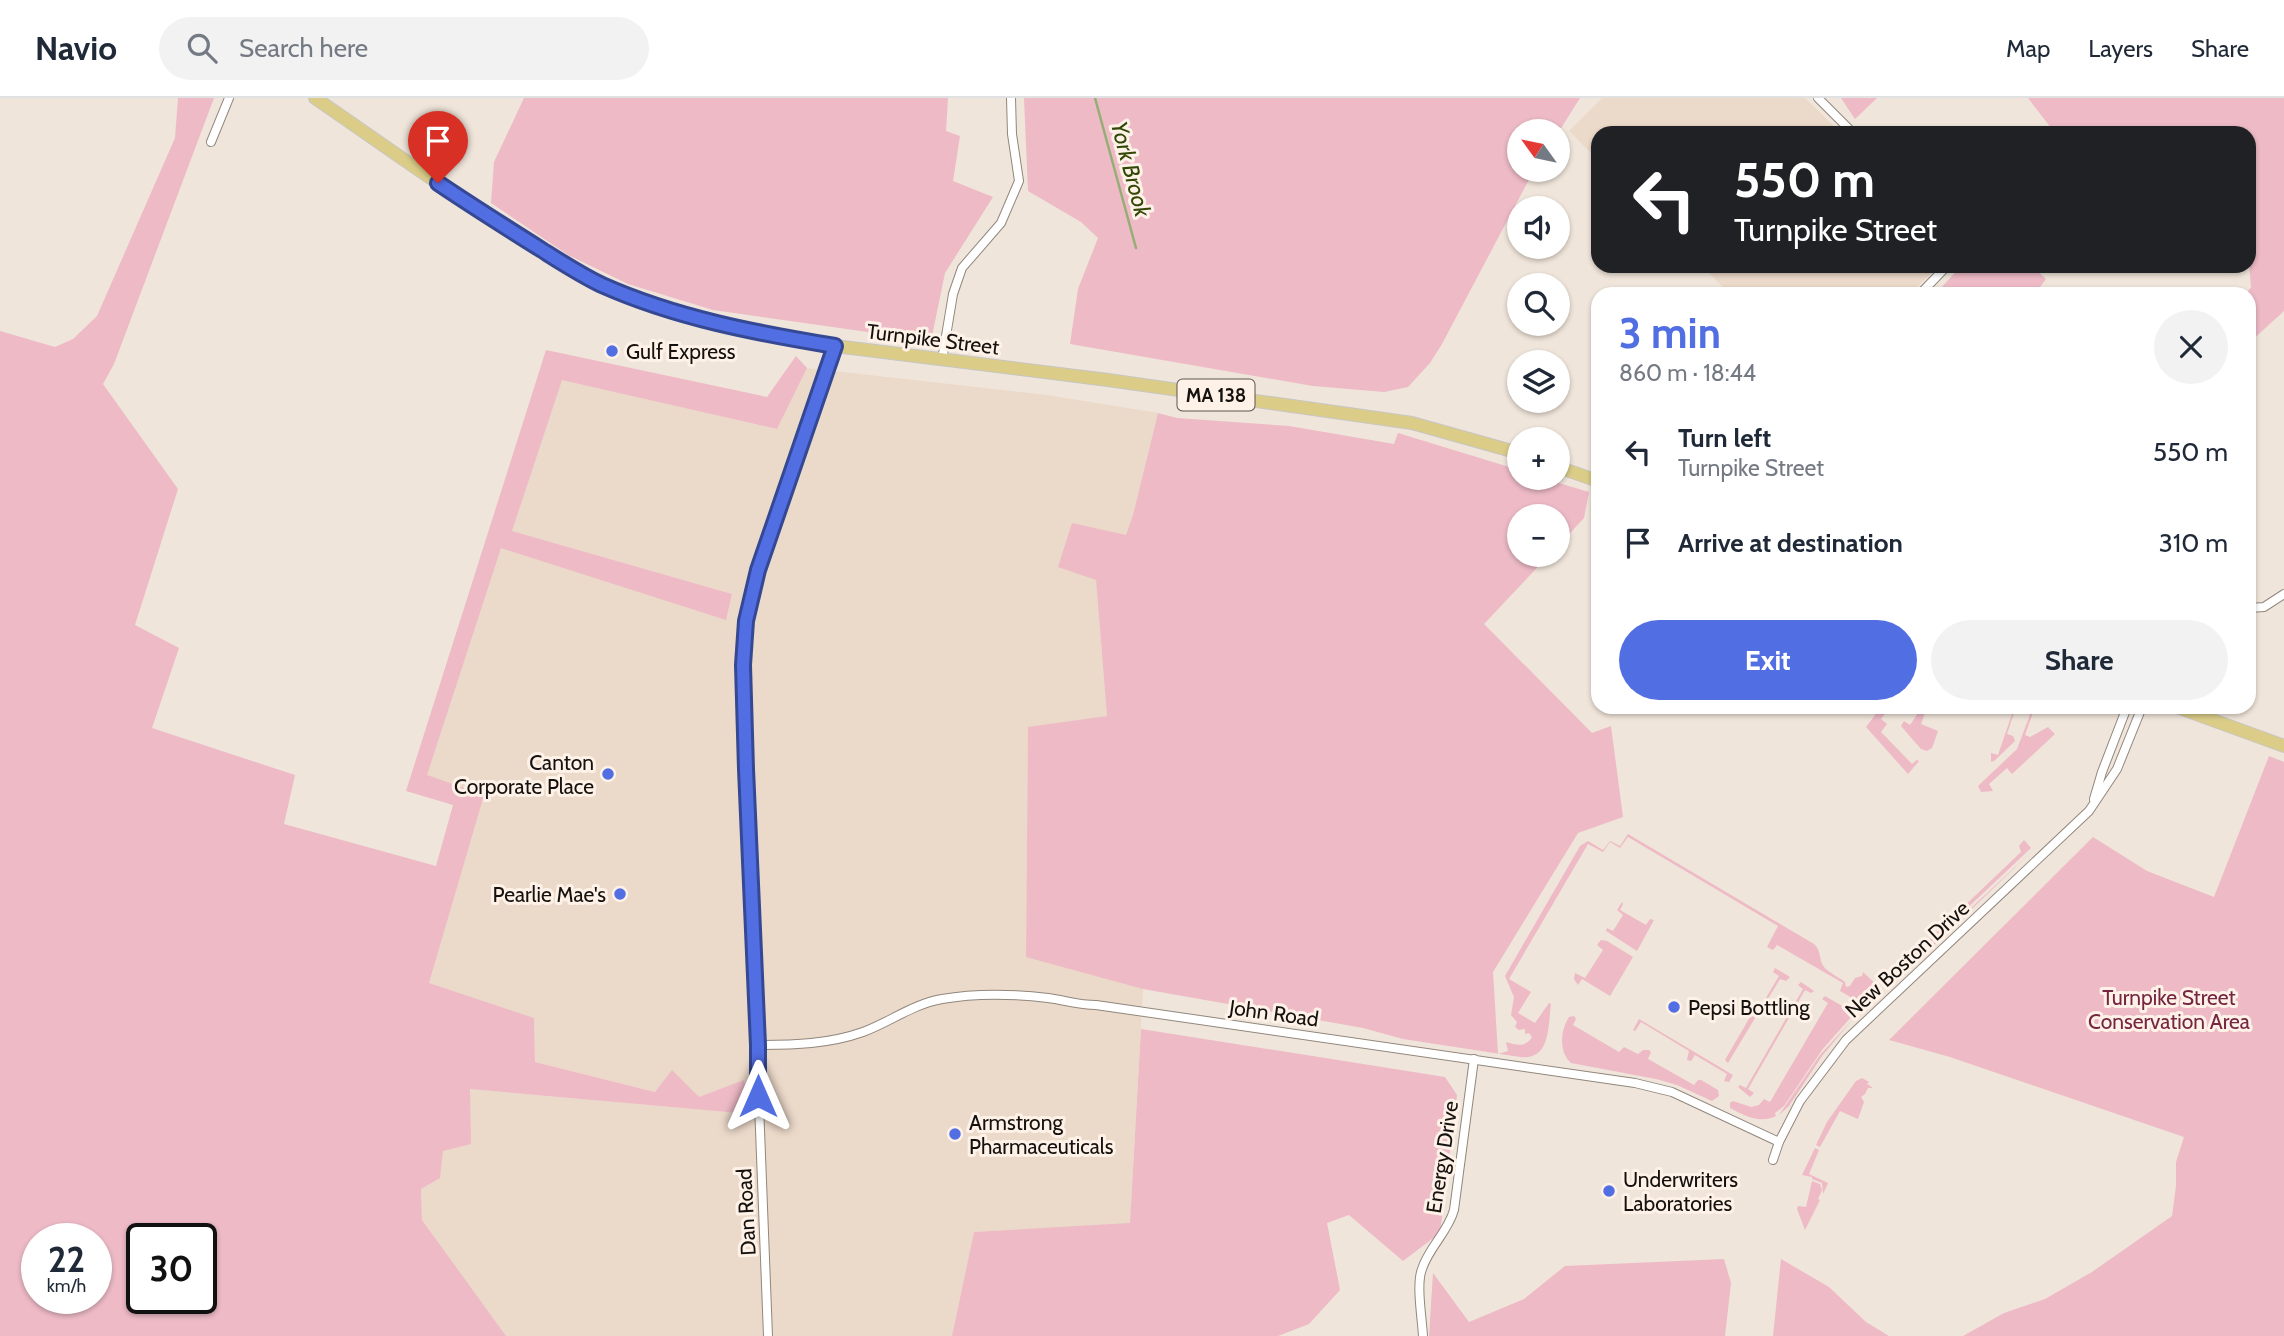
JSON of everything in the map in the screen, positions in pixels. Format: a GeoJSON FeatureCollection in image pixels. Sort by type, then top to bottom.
{"type":"FeatureCollection","features":[{"type":"Feature","properties":{"kind":"main road","name":"Turnpike Street"},"geometry":{"type":"LineString","coordinates":[[315,98],[494,221],[601,284],[677,313],[780,337],[835,346],[1097,378],[1412,423],[1507,450]]}},
{"type":"Feature","properties":{"kind":"main road"},"geometry":{"type":"LineString","coordinates":[[1570,471],[1591,479]]}},
{"type":"Feature","properties":{"kind":"main road"},"geometry":{"type":"LineString","coordinates":[[2196,714],[2284,746]]}},
{"type":"Feature","properties":{"kind":"street"},"geometry":{"type":"LineString","coordinates":[[211,142],[229,98]]}},
{"type":"Feature","properties":{"kind":"street"},"geometry":{"type":"LineString","coordinates":[[942,360],[953,294],[962,268],[1001,223],[1019,181],[1012,134],[1011,98]]}},
{"type":"Feature","properties":{"kind":"street"},"geometry":{"type":"LineString","coordinates":[[1818,98],[1846,126]]}},
{"type":"Feature","properties":{"kind":"street"},"geometry":{"type":"LineString","coordinates":[[1927,287],[1940,273]]}},
{"type":"Feature","properties":{"kind":"street","name":"Dan Road"},"geometry":{"type":"LineString","coordinates":[[768,1336],[743,665],[746,621],[758,570],[835,346]]}},
{"type":"Feature","properties":{"kind":"street"},"geometry":{"type":"LineString","coordinates":[[2256,608],[2264,607],[2284,594]]}},
{"type":"Feature","properties":{"kind":"street","name":"New Boston Drive"},"geometry":{"type":"LineString","coordinates":[[2093,806],[2102,772],[2124,714]]}},
{"type":"Feature","properties":{"kind":"street","name":"New Boston Drive"},"geometry":{"type":"LineString","coordinates":[[1773,1160],[1779,1142],[1814,1080],[1846,1040],[2093,806],[2117,769],[2139,714]]}},
{"type":"Feature","properties":{"kind":"street","name":"John Road"},"geometry":{"type":"LineString","coordinates":[[758,1045],[804,1045],[839,1039],[941,999],[1011,995],[1049,998],[1474,1059],[1660,1089],[1687,1098],[1779,1142]]}},
{"type":"Feature","properties":{"kind":"street","name":"Energy Drive"},"geometry":{"type":"LineString","coordinates":[[1423,1336],[1419,1276],[1424,1263],[1448,1227],[1454,1210],[1474,1059]]}},
{"type":"Feature","properties":{"kind":"shaded area"},"geometry":{"type":"Polygon","coordinates":[[[1602,98],[1805,98],[1834,126],[1591,126],[1591,153],[1570,130],[1602,98]]]}},
{"type":"Feature","properties":{"kind":"shaded area"},"geometry":{"type":"Polygon","coordinates":[[[1709,273],[1931,273],[1917,287],[1723,287],[1709,273]]]}},
{"type":"Feature","properties":{"kind":"shaded area"},"geometry":{"type":"Polygon","coordinates":[[[807,368],[1047,395],[1158,413],[1126,535],[1058,566],[1096,580],[1107,716],[1028,728],[1026,956],[1143,989],[1130,1224],[974,1232],[952,1336],[506,1336],[422,1220],[421,1189],[440,1178],[443,1151],[470,1089],[750,1114],[699,1097],[656,1092],[535,1062],[534,1018],[429,983],[483,796],[426,775],[501,547],[726,619],[732,594],[512,531],[562,379],[777,429],[807,368]]]}},
{"type":"Feature","properties":{"kind":"green space"},"geometry":{"type":"Polygon","coordinates":[[[178,98],[214,98],[114,364],[103,384],[178,489],[135,625],[179,648],[152,728],[295,775],[284,824],[436,866],[453,805],[406,791],[546,350],[767,397],[796,356],[807,368],[777,429],[562,380],[512,531],[732,594],[726,620],[501,548],[427,775],[484,795],[429,983],[534,1018],[535,1062],[655,1092],[672,1070],[699,1097],[744,1080],[750,1114],[470,1089],[471,1144],[443,1151],[440,1178],[421,1189],[422,1220],[506,1336],[0,1336],[0,331],[55,347],[73,339],[97,316],[175,138],[178,98]]]}},
{"type":"Feature","properties":{"kind":"green space"},"geometry":{"type":"Polygon","coordinates":[[[524,98],[948,98],[946,131],[960,136],[953,181],[993,197],[945,273],[931,341],[713,310],[628,284],[568,255],[491,203],[494,162],[524,98]]]}},
{"type":"Feature","properties":{"kind":"green space"},"geometry":{"type":"Polygon","coordinates":[[[1024,98],[1580,98],[1567,119],[1507,119],[1507,182],[1528,182],[1520,196],[1507,196],[1507,221],[1430,363],[1408,387],[1384,392],[1313,386],[1070,344],[1078,289],[1098,238],[1081,222],[1028,191],[1024,98]]]}},
{"type":"Feature","properties":{"kind":"green space"},"geometry":{"type":"Polygon","coordinates":[[[1841,98],[1877,98],[1855,119],[1841,98]]]}},
{"type":"Feature","properties":{"kind":"green space"},"geometry":{"type":"Polygon","coordinates":[[[2028,98],[2284,98],[2284,311],[2256,337],[2256,287],[2251,287],[2250,273],[2256,273],[2256,126],[2050,126],[2028,98]]]}},
{"type":"Feature","properties":{"kind":"green space"},"geometry":{"type":"Polygon","coordinates":[[[1955,273],[2040,273],[2046,279],[2040,287],[1942,287],[1955,273]]]}},
{"type":"Feature","properties":{"kind":"green space"},"geometry":{"type":"Polygon","coordinates":[[[1158,413],[1177,418],[1289,426],[1394,444],[1398,433],[1507,466],[1507,490],[1570,490],[1570,486],[1589,492],[1584,518],[1570,533],[1570,504],[1507,504],[1507,567],[1538,567],[1484,624],[1592,733],[1611,726],[1623,817],[1578,833],[1493,972],[1498,1054],[1403,1039],[1363,1028],[1143,989],[1026,957],[1028,727],[1107,716],[1096,580],[1058,567],[1072,523],[1126,535],[1158,413]]]}},
{"type":"Feature","properties":{"kind":"green space"},"geometry":{"type":"Polygon","coordinates":[[[1876,714],[1885,714],[1881,719],[1887,724],[1881,732],[1912,764],[1919,761],[1908,774],[1866,727],[1876,714]]]}},
{"type":"Feature","properties":{"kind":"green space"},"geometry":{"type":"Polygon","coordinates":[[[1917,714],[1925,714],[1921,724],[1938,731],[1932,748],[1927,751],[1921,749],[1901,726],[1904,721],[1910,725],[1917,714]]]}},
{"type":"Feature","properties":{"kind":"green space"},"geometry":{"type":"Polygon","coordinates":[[[2014,714],[2007,734],[2013,736],[2015,741],[1991,762],[1991,753],[1998,755],[2014,714]]]}},
{"type":"Feature","properties":{"kind":"green space"},"geometry":{"type":"Polygon","coordinates":[[[2030,714],[2032,714],[2025,735],[2030,737],[2048,727],[2055,734],[2012,774],[2007,768],[1989,784],[1993,791],[1981,792],[1978,786],[2017,749],[2030,714]]]}},
{"type":"Feature","properties":{"kind":"green space","name":"Turnpike Street Conservation Area"},"geometry":{"type":"Polygon","coordinates":[[[2269,756],[2284,762],[2284,1336],[1963,1336],[2004,1313],[2045,1299],[2092,1272],[2172,1216],[2176,1162],[2184,1137],[1950,1057],[1889,1040],[2093,837],[2147,871],[2214,897],[2269,756]]]}},
{"type":"Feature","properties":{"kind":"green space"},"geometry":{"type":"Polygon","coordinates":[[[1628,834],[1814,944],[1824,967],[1845,982],[1846,987],[1850,986],[1855,978],[1862,976],[1863,972],[1881,989],[1863,1004],[1840,991],[1843,983],[1777,945],[1773,950],[1767,947],[1778,926],[1628,837],[1620,848],[1610,842],[1603,852],[1588,844],[1509,979],[1531,992],[1518,1013],[1535,1023],[1549,1003],[1551,1004],[1543,1048],[1530,1057],[1499,1054],[1508,1051],[1506,1042],[1524,1044],[1532,1037],[1529,1033],[1525,1034],[1525,1029],[1519,1030],[1515,1027],[1517,1022],[1511,1015],[1514,997],[1505,976],[1580,846],[1588,841],[1603,850],[1610,841],[1620,846],[1628,834]]]}},
{"type":"Feature","properties":{"kind":"green space"},"geometry":{"type":"Polygon","coordinates":[[[2024,840],[2031,848],[1890,981],[1885,977],[1884,973],[1887,971],[1892,975],[2021,852],[2019,846],[2024,840]]]}},
{"type":"Feature","properties":{"kind":"green space"},"geometry":{"type":"Polygon","coordinates":[[[2032,851],[1898,980],[1892,982],[2032,851]]]}},
{"type":"Feature","properties":{"kind":"green space"},"geometry":{"type":"Polygon","coordinates":[[[1622,902],[1620,910],[1646,925],[1650,919],[1654,920],[1637,951],[1606,931],[1607,928],[1613,931],[1623,915],[1617,910],[1622,902]]]}},
{"type":"Feature","properties":{"kind":"green space"},"geometry":{"type":"Polygon","coordinates":[[[1601,940],[1633,957],[1610,996],[1582,979],[1578,985],[1574,979],[1575,973],[1585,978],[1603,950],[1597,945],[1601,940]]]}},
{"type":"Feature","properties":{"kind":"green space"},"geometry":{"type":"Polygon","coordinates":[[[1775,968],[1790,977],[1786,981],[1780,979],[1760,1012],[1752,1007],[1760,1008],[1779,976],[1773,972],[1775,968]]]}},
{"type":"Feature","properties":{"kind":"green space"},"geometry":{"type":"Polygon","coordinates":[[[1801,982],[1814,991],[1811,993],[1805,990],[1748,1089],[1754,1093],[1750,1097],[1738,1087],[1740,1085],[1746,1088],[1803,989],[1798,985],[1801,982]]]}},
{"type":"Feature","properties":{"kind":"green space"},"geometry":{"type":"Polygon","coordinates":[[[1825,996],[1849,1010],[1852,1016],[1822,1050],[1784,1106],[1775,1113],[1776,1116],[1758,1119],[1730,1108],[1733,1101],[1751,1107],[1759,1105],[1764,1099],[1770,1102],[1828,1003],[1822,999],[1825,996]]]}},
{"type":"Feature","properties":{"kind":"green space"},"geometry":{"type":"Polygon","coordinates":[[[1739,1003],[1758,1013],[1728,1063],[1725,1060],[1753,1012],[1739,1003]]]}},
{"type":"Feature","properties":{"kind":"green space"},"geometry":{"type":"Polygon","coordinates":[[[1574,1016],[1576,1019],[1573,1025],[1619,1052],[1624,1047],[1638,1054],[1649,1050],[1651,1052],[1648,1059],[1694,1085],[1701,1080],[1718,1090],[1719,1096],[1712,1101],[1656,1079],[1571,1063],[1564,1053],[1563,1035],[1569,1017],[1574,1016]]]}},
{"type":"Feature","properties":{"kind":"green space"},"geometry":{"type":"Polygon","coordinates":[[[1639,1019],[1733,1075],[1729,1082],[1724,1081],[1727,1074],[1695,1055],[1691,1061],[1687,1060],[1689,1051],[1641,1022],[1635,1031],[1633,1030],[1639,1019]]]}},
{"type":"Feature","properties":{"kind":"green space"},"geometry":{"type":"Polygon","coordinates":[[[1852,1020],[1822,1056],[1789,1106],[1779,1115],[1820,1055],[1852,1020]]]}},
{"type":"Feature","properties":{"kind":"green space"},"geometry":{"type":"Polygon","coordinates":[[[1141,1029],[1445,1077],[1457,1095],[1440,1233],[1403,1261],[1349,1215],[1327,1223],[1340,1290],[1309,1324],[1278,1336],[952,1336],[974,1232],[1130,1223],[1141,1029]]]}},
{"type":"Feature","properties":{"kind":"green space"},"geometry":{"type":"Polygon","coordinates":[[[1862,1078],[1873,1088],[1868,1088],[1861,1097],[1864,1102],[1858,1119],[1840,1111],[1820,1147],[1816,1145],[1827,1122],[1856,1081],[1862,1078]]]}},
{"type":"Feature","properties":{"kind":"green space"},"geometry":{"type":"Polygon","coordinates":[[[1815,1148],[1819,1150],[1809,1174],[1828,1183],[1823,1194],[1822,1183],[1802,1175],[1815,1148]]]}},
{"type":"Feature","properties":{"kind":"green space"},"geometry":{"type":"Polygon","coordinates":[[[1812,1181],[1820,1184],[1822,1190],[1805,1230],[1797,1209],[1798,1206],[1806,1207],[1812,1181]]]}},
{"type":"Feature","properties":{"kind":"green space"},"geometry":{"type":"Polygon","coordinates":[[[1724,1259],[1731,1283],[1725,1336],[1429,1336],[1433,1273],[1469,1322],[1524,1299],[1565,1266],[1724,1259]]]}},
{"type":"Feature","properties":{"kind":"green space"},"geometry":{"type":"Polygon","coordinates":[[[1781,1259],[1829,1287],[1866,1322],[1889,1336],[1773,1336],[1781,1259]]]}},
{"type":"Feature","properties":{"kind":"waterway","name":"York Brook"},"geometry":{"type":"LineString","coordinates":[[1095,98],[1136,248]]}},
{"type":"Feature","properties":{"kind":"place","name":"Gulf Express"},"geometry":{"type":"Point","coordinates":[612,351]}},
{"type":"Feature","properties":{"kind":"place","name":"Canton Corporate Place"},"geometry":{"type":"Point","coordinates":[608,774]}},
{"type":"Feature","properties":{"kind":"place","name":"Pearlie Mae's"},"geometry":{"type":"Point","coordinates":[620,894]}},
{"type":"Feature","properties":{"kind":"place","name":"Pepsi Bottling"},"geometry":{"type":"Point","coordinates":[1674,1007]}},
{"type":"Feature","properties":{"kind":"place","name":"Armstrong Pharmaceuticals"},"geometry":{"type":"Point","coordinates":[955,1134]}},
{"type":"Feature","properties":{"kind":"place","name":"Underwriters Laboratories"},"geometry":{"type":"Point","coordinates":[1609,1191]}},
{"type":"Feature","properties":{"kind":"route"},"geometry":{"type":"LineString","coordinates":[[438,183],[568,266],[601,284],[646,303],[725,325],[835,346],[758,570],[746,621],[744,706],[758,1096]]}}]}
